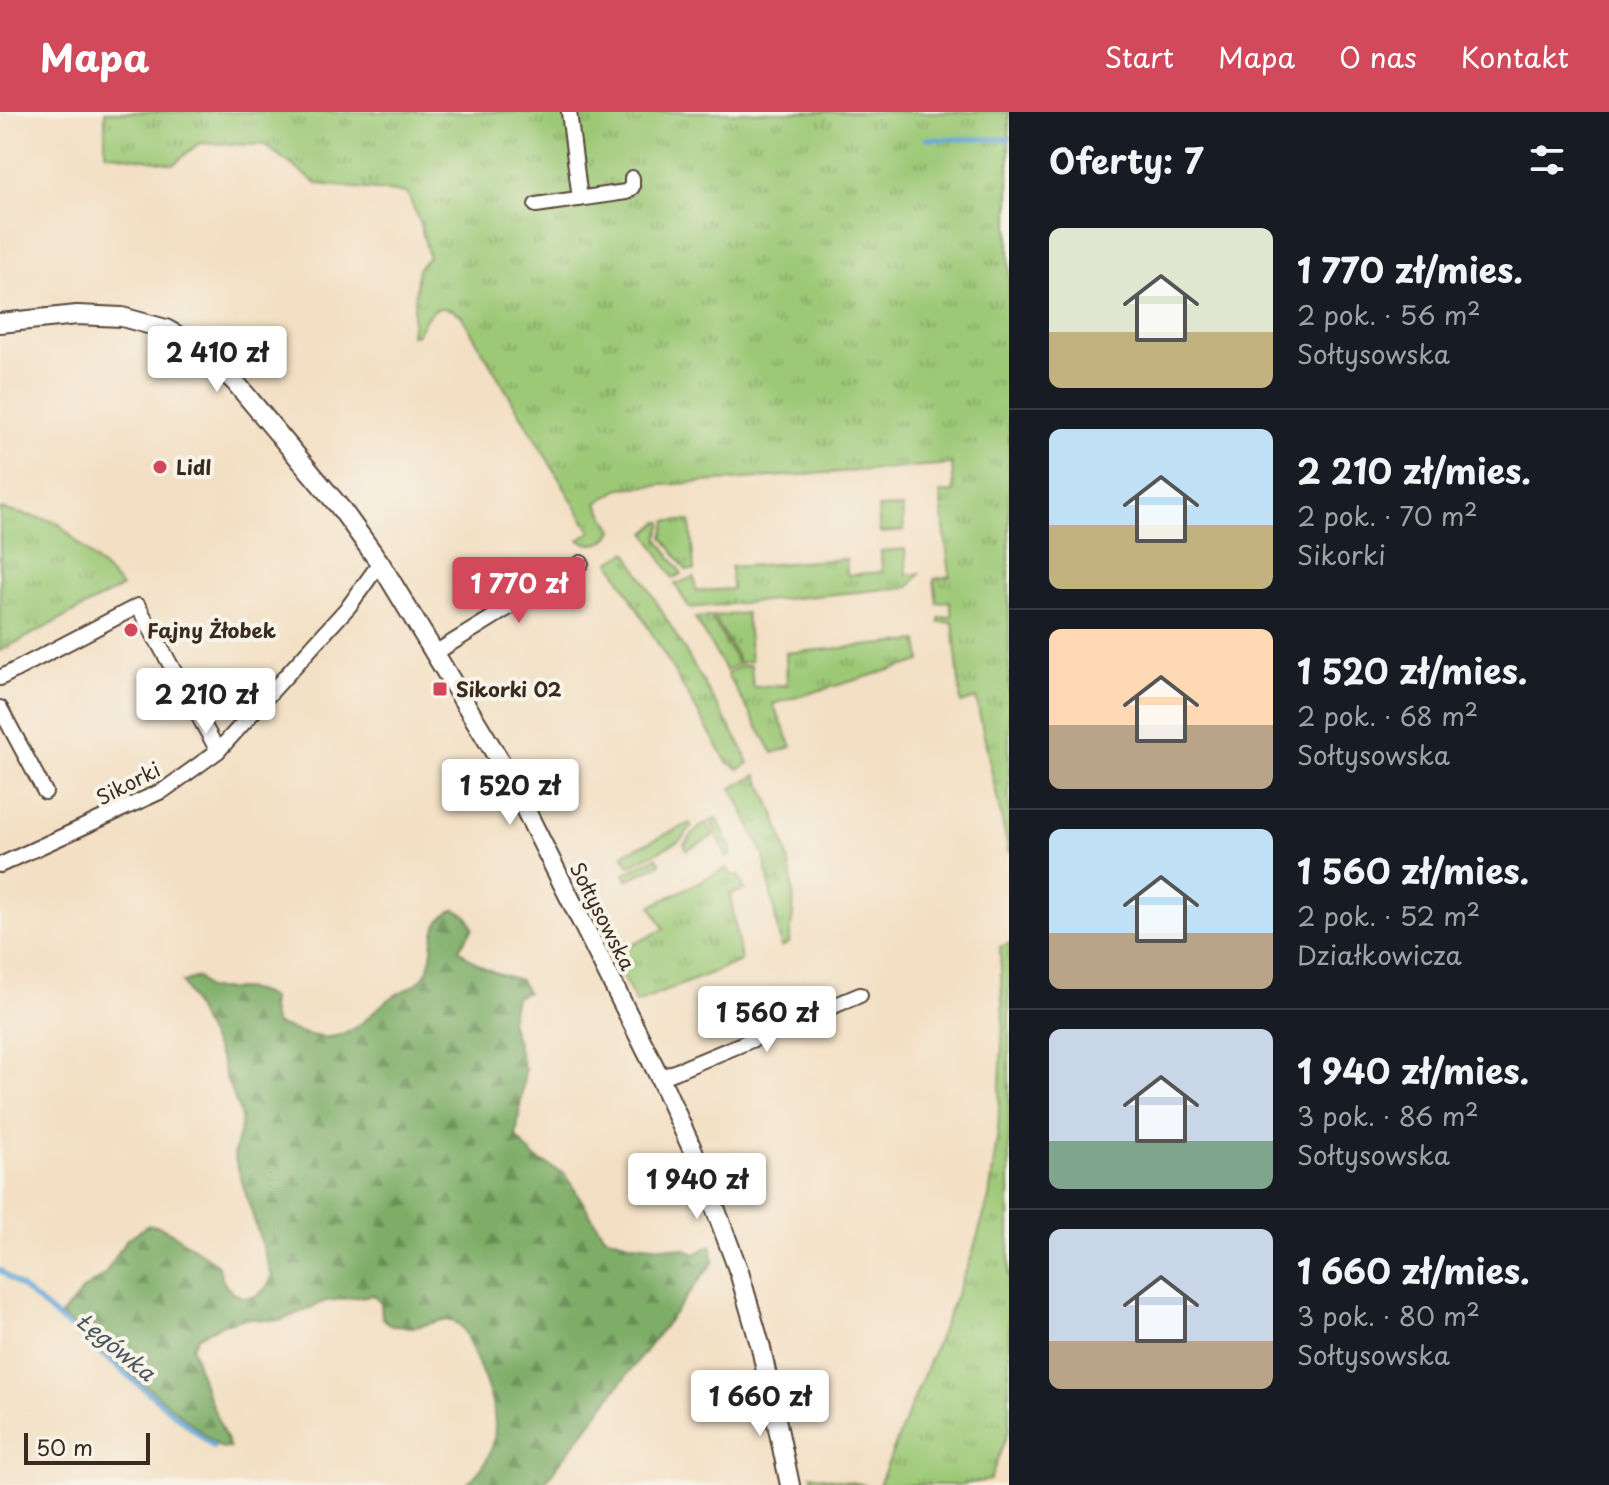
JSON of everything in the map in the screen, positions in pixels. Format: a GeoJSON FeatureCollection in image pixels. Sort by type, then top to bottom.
{"type":"FeatureCollection","features":[{"type":"Feature","properties":{"kind":"street"},"geometry":{"type":"LineString","coordinates":[[569,112],[580,199]]}},
{"type":"Feature","properties":{"kind":"street"},"geometry":{"type":"LineString","coordinates":[[536,205],[626,192],[632,187],[632,178]]}},
{"type":"Feature","properties":{"kind":"street","name":"Sołtysowska"},"geometry":{"type":"LineString","coordinates":[[0,323],[77,315],[122,317],[166,329],[198,347],[235,382],[342,510],[380,563],[506,771],[660,1078],[698,1162],[739,1272],[761,1348],[790,1485]]}},
{"type":"Feature","properties":{"kind":"street","name":"Sikorki"},"geometry":{"type":"LineString","coordinates":[[0,865],[164,790],[218,751],[349,606],[380,563]]}},
{"type":"Feature","properties":{"kind":"street"},"geometry":{"type":"LineString","coordinates":[[435,653],[581,563]]}},
{"type":"Feature","properties":{"kind":"street"},"geometry":{"type":"LineString","coordinates":[[0,678],[138,606],[218,751]]}},
{"type":"Feature","properties":{"kind":"street"},"geometry":{"type":"LineString","coordinates":[[0,708],[45,792]]}},
{"type":"Feature","properties":{"kind":"street"},"geometry":{"type":"LineString","coordinates":[[660,1078],[860,995]]}},
{"type":"Feature","properties":{"kind":"street","name":"Sołtysowska"},"geometry":{"type":"LineString","coordinates":[[785,1454],[801,1485]]}},
{"type":"Feature","properties":{"kind":"green space"},"geometry":{"type":"Polygon","coordinates":[[[105,112],[1009,112],[1009,854],[976,698],[961,703],[953,622],[939,623],[939,618],[952,616],[950,601],[937,603],[934,579],[950,576],[940,493],[954,492],[952,464],[621,488],[597,503],[613,530],[607,539],[594,544],[579,540],[591,532],[461,315],[446,308],[434,310],[417,334],[411,335],[418,269],[429,257],[419,220],[407,193],[317,184],[265,145],[199,143],[174,164],[105,153],[105,112]]]}},
{"type":"Feature","properties":{"kind":"green space"},"geometry":{"type":"Polygon","coordinates":[[[902,507],[904,531],[880,533],[878,508],[902,507]]]}},
{"type":"Feature","properties":{"kind":"green space"},"geometry":{"type":"Polygon","coordinates":[[[0,509],[57,522],[122,587],[0,651],[0,509]]]}},
{"type":"Feature","properties":{"kind":"green space"},"geometry":{"type":"Polygon","coordinates":[[[667,521],[690,521],[694,570],[686,570],[663,537],[667,521]]]}},
{"type":"Feature","properties":{"kind":"green space"},"geometry":{"type":"Polygon","coordinates":[[[663,522],[658,538],[682,574],[673,578],[646,533],[663,522]]]}},
{"type":"Feature","properties":{"kind":"green space"},"geometry":{"type":"Polygon","coordinates":[[[905,549],[907,575],[920,573],[909,587],[689,608],[675,584],[694,577],[696,591],[732,589],[731,567],[846,559],[847,575],[882,572],[881,551],[905,549]]]}},
{"type":"Feature","properties":{"kind":"green space"},"geometry":{"type":"Polygon","coordinates":[[[627,552],[742,748],[749,763],[739,769],[727,762],[610,562],[627,552]]]}},
{"type":"Feature","properties":{"kind":"green space"},"geometry":{"type":"Polygon","coordinates":[[[746,613],[751,661],[740,663],[714,616],[746,613]]]}},
{"type":"Feature","properties":{"kind":"green space"},"geometry":{"type":"Polygon","coordinates":[[[711,616],[738,664],[726,671],[695,618],[711,616]]]}},
{"type":"Feature","properties":{"kind":"green space"},"geometry":{"type":"Polygon","coordinates":[[[918,641],[921,661],[773,704],[792,747],[773,753],[727,674],[740,666],[751,665],[753,687],[787,685],[786,653],[918,641]]]}},
{"type":"Feature","properties":{"kind":"green space"},"geometry":{"type":"Polygon","coordinates":[[[757,775],[780,832],[791,877],[794,904],[789,943],[781,947],[764,855],[732,788],[757,775]]]}},
{"type":"Feature","properties":{"kind":"green space"},"geometry":{"type":"Polygon","coordinates":[[[717,818],[731,849],[727,858],[711,821],[717,818]]]}},
{"type":"Feature","properties":{"kind":"green space"},"geometry":{"type":"Polygon","coordinates":[[[690,823],[692,827],[679,841],[629,866],[623,854],[690,823]]]}},
{"type":"Feature","properties":{"kind":"green space"},"geometry":{"type":"Polygon","coordinates":[[[707,823],[714,836],[687,850],[684,844],[707,823]]]}},
{"type":"Feature","properties":{"kind":"green space"},"geometry":{"type":"Polygon","coordinates":[[[657,857],[661,864],[627,880],[624,874],[657,857]]]}},
{"type":"Feature","properties":{"kind":"green space"},"geometry":{"type":"Polygon","coordinates":[[[727,868],[731,875],[739,876],[745,890],[730,894],[741,961],[636,1003],[597,924],[611,917],[628,947],[664,929],[651,906],[727,868]]]}},
{"type":"Feature","properties":{"kind":"green space"},"geometry":{"type":"Polygon","coordinates":[[[581,874],[597,892],[608,913],[595,920],[579,887],[578,875],[581,874]]]}},
{"type":"Feature","properties":{"kind":"green space"},"geometry":{"type":"Polygon","coordinates":[[[455,909],[467,916],[473,928],[459,949],[487,969],[520,980],[527,992],[515,997],[510,1021],[525,1070],[516,1137],[535,1158],[565,1174],[604,1236],[632,1244],[686,1249],[695,1254],[711,1245],[714,1261],[543,1485],[465,1485],[482,1467],[492,1449],[495,1429],[488,1389],[463,1328],[453,1320],[416,1327],[391,1326],[382,1317],[381,1304],[374,1295],[326,1301],[280,1321],[245,1318],[199,1336],[192,1347],[203,1384],[230,1448],[222,1449],[61,1316],[83,1290],[105,1274],[126,1240],[148,1225],[165,1229],[215,1263],[226,1285],[241,1296],[259,1294],[272,1277],[234,1156],[241,1122],[239,1111],[222,1062],[182,982],[198,977],[207,989],[256,991],[272,998],[275,1024],[320,1037],[341,1035],[423,978],[430,963],[435,929],[445,915],[455,909]]]}},
{"type":"Feature","properties":{"kind":"green space"},"geometry":{"type":"Polygon","coordinates":[[[1009,943],[1009,1429],[990,1480],[958,1485],[879,1485],[970,1261],[989,1198],[998,1131],[1003,1021],[1000,947],[1009,943]]]}},
{"type":"Feature","properties":{"kind":"green space"},"geometry":{"type":"Polygon","coordinates":[[[811,1475],[867,1485],[817,1485],[811,1475]]]}},
{"type":"Feature","properties":{"kind":"waterway"},"geometry":{"type":"LineString","coordinates":[[926,139],[1009,139]]}},
{"type":"Feature","properties":{"kind":"waterway","name":"Łęgówka"},"geometry":{"type":"LineString","coordinates":[[0,1270],[214,1447]]}},
{"type":"Feature","properties":{"kind":"place","name":"Lidl"},"geometry":{"type":"Point","coordinates":[160,467]}},
{"type":"Feature","properties":{"kind":"place","name":"Fajny Żłobek"},"geometry":{"type":"Point","coordinates":[131,630]}},
{"type":"Feature","properties":{"kind":"place","name":"Sikorki 02"},"geometry":{"type":"Point","coordinates":[440,689]}}]}
